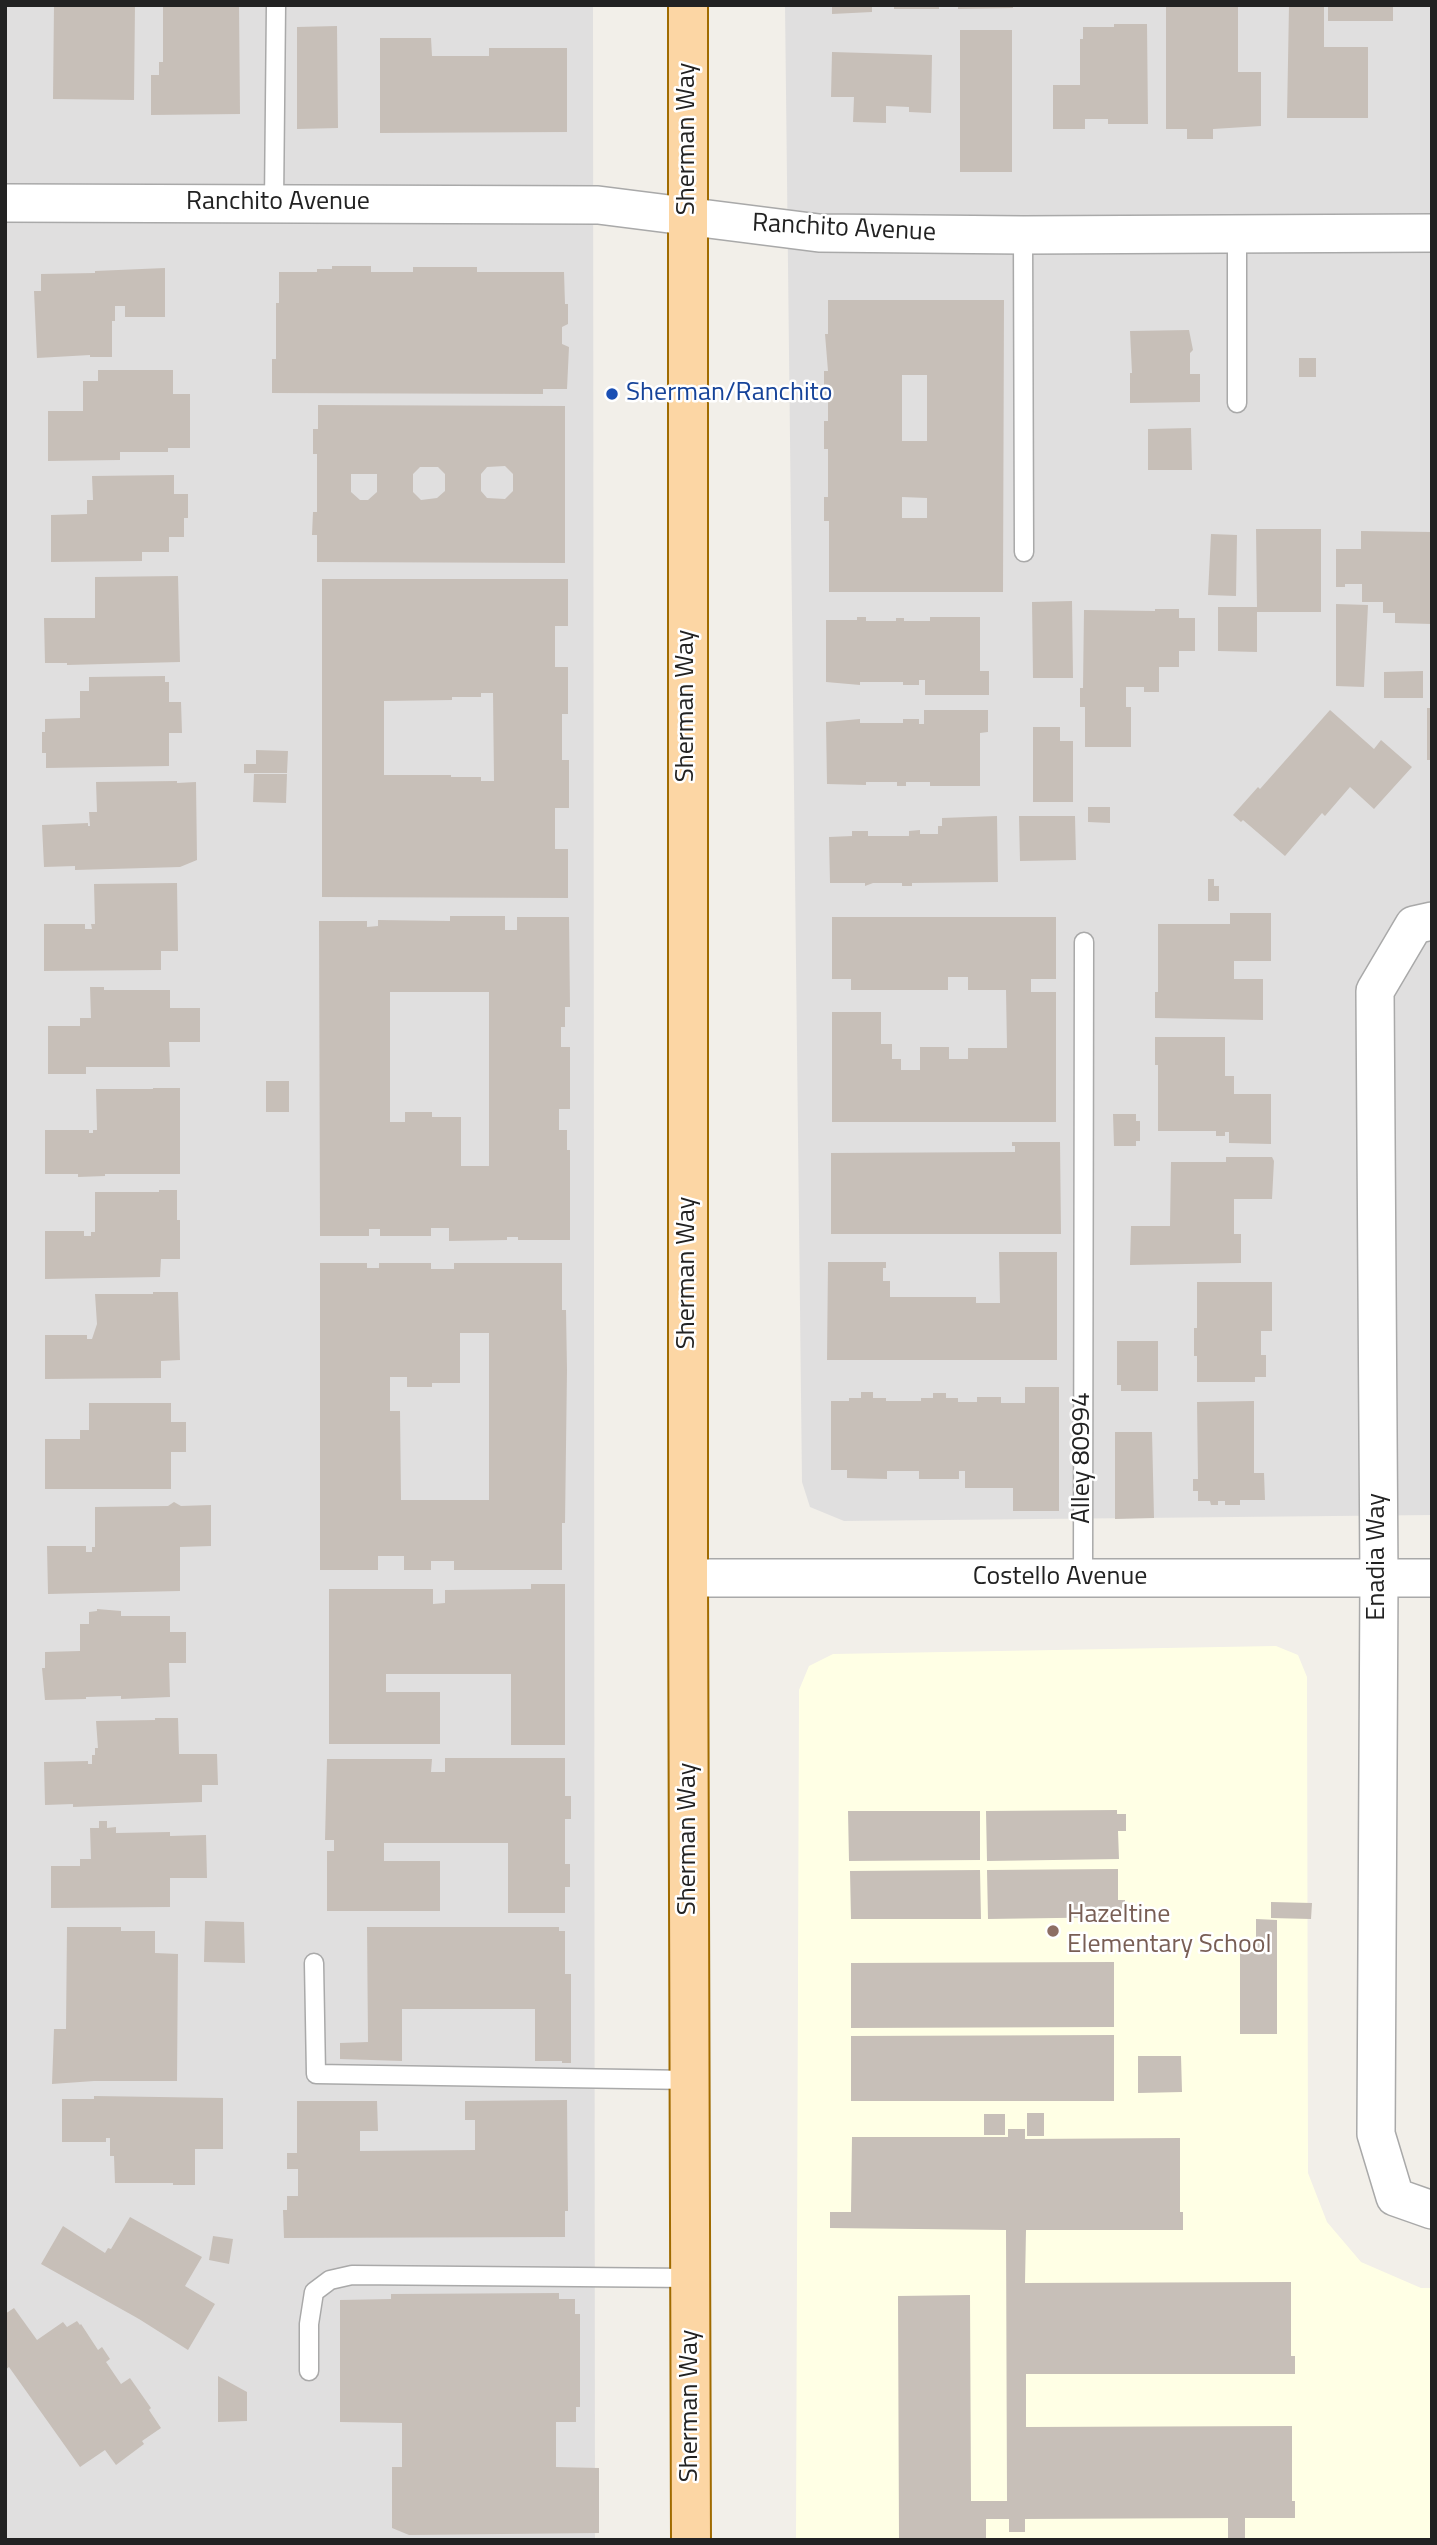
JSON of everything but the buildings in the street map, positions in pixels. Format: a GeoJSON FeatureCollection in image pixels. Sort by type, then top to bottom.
{"type":"FeatureCollection","features":[{"type":"Feature","properties":{"kind":"main road","name":"Sherman Way"},"geometry":{"type":"LineString","coordinates":[[688,5],[691,2540]]}},
{"type":"Feature","properties":{"kind":"street","name":"Ranchito Avenue"},"geometry":{"type":"LineString","coordinates":[[5,203],[598,205],[820,233],[1432,233]]}},
{"type":"Feature","properties":{"kind":"street","name":"Enadia Way"},"geometry":{"type":"LineString","coordinates":[[1423,923],[1375,991],[1379,1578],[1376,2134],[1395,2197],[1432,2210]]}},
{"type":"Feature","properties":{"kind":"street","name":"Costello Avenue"},"geometry":{"type":"LineString","coordinates":[[688,1578],[1432,1578]]}},
{"type":"Feature","properties":{"kind":"lane"},"geometry":{"type":"LineString","coordinates":[[274,203],[276,5]]}},
{"type":"Feature","properties":{"kind":"lane"},"geometry":{"type":"LineString","coordinates":[[1237,233],[1237,403]]}},
{"type":"Feature","properties":{"kind":"lane"},"geometry":{"type":"LineString","coordinates":[[1023,235],[1024,552]]}},
{"type":"Feature","properties":{"kind":"lane","name":"Alley 80994"},"geometry":{"type":"LineString","coordinates":[[1083,1578],[1084,942]]}},
{"type":"Feature","properties":{"kind":"lane"},"geometry":{"type":"LineString","coordinates":[[314,1963],[316,2074],[690,2080]]}},
{"type":"Feature","properties":{"kind":"lane"},"geometry":{"type":"LineString","coordinates":[[309,2371],[309,2324],[314,2292],[330,2280],[352,2275],[691,2278]]}},
{"type":"Feature","properties":{"kind":"shaded area"},"geometry":{"type":"Polygon","coordinates":[[[5,5],[593,5],[595,2540],[5,2540],[5,5]]]}},
{"type":"Feature","properties":{"kind":"shaded area"},"geometry":{"type":"Polygon","coordinates":[[[785,5],[1432,5],[1432,1515],[844,1521],[810,1507],[802,1482],[785,5]]]}},
{"type":"Feature","properties":{"kind":"shaded area","name":"Hazeltine Elementary School"},"geometry":{"type":"Polygon","coordinates":[[[1276,1646],[1298,1655],[1307,1677],[1308,2173],[1327,2222],[1361,2262],[1421,2288],[1432,2288],[1432,2540],[796,2540],[799,1690],[809,1666],[833,1654],[1276,1646]]]}},
{"type":"Feature","properties":{"kind":"place","name":"Sherman/Ranchito"},"geometry":{"type":"Point","coordinates":[612,394]}},
{"type":"Feature","properties":{"kind":"place","name":"Hazeltine Elementary School"},"geometry":{"type":"Point","coordinates":[1053,1931]}}]}
